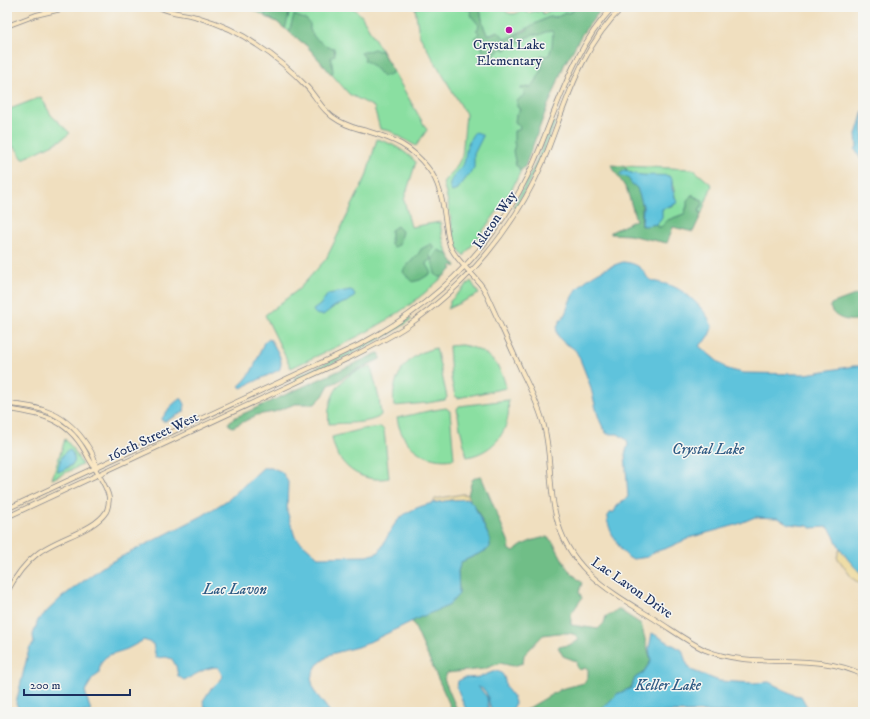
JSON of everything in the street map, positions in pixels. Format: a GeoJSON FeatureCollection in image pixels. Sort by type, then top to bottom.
{"type":"FeatureCollection","features":[{"type":"Feature","properties":{"kind":"main road"},"geometry":{"type":"LineString","coordinates":[[7,26],[36,15],[70,7]]}},
{"type":"Feature","properties":{"kind":"main road","name":"Lac Lavon Drive"},"geometry":{"type":"LineString","coordinates":[[159,7],[174,13],[192,16],[215,23],[251,41],[272,55],[288,69],[308,88],[329,114],[336,120],[350,127],[390,138],[401,143],[414,152],[429,168],[436,182],[442,200],[449,243],[454,252],[486,291],[539,410],[547,435],[555,514],[559,528],[572,555],[592,578],[705,649],[733,658],[749,661],[821,662],[839,666],[863,675]]}},
{"type":"Feature","properties":{"kind":"main road","name":"Isleton Way"},"geometry":{"type":"LineString","coordinates":[[306,370],[359,345],[401,321],[468,270],[520,190],[534,162],[571,69],[591,34],[613,7]]}},
{"type":"Feature","properties":{"kind":"main road","name":"Isleton Way"},"geometry":{"type":"LineString","coordinates":[[309,376],[375,345],[406,326],[446,296],[501,235],[519,207],[542,162],[579,69],[598,36],[623,7]]}},
{"type":"Feature","properties":{"kind":"main road","name":"160th Street West"},"geometry":{"type":"LineString","coordinates":[[7,509],[306,370]]}},
{"type":"Feature","properties":{"kind":"main road","name":"160th Street West"},"geometry":{"type":"LineString","coordinates":[[7,517],[309,376]]}},
{"type":"Feature","properties":{"kind":"main road"},"geometry":{"type":"LineString","coordinates":[[7,404],[38,408],[52,412],[59,417],[71,426],[84,441],[96,461],[96,468]]}},
{"type":"Feature","properties":{"kind":"main road"},"geometry":{"type":"LineString","coordinates":[[7,410],[37,413],[62,425],[80,442],[91,464],[96,468],[108,497],[107,511],[95,524],[52,544],[38,554],[26,564],[15,578],[7,592]]}},
{"type":"Feature","properties":{"kind":"green space"},"geometry":{"type":"Polygon","coordinates":[[[248,7],[352,7],[361,15],[427,130],[416,146],[390,131],[380,129],[374,107],[349,94],[307,46],[277,22],[248,7]]]}},
{"type":"Feature","properties":{"kind":"green space"},"geometry":{"type":"Polygon","coordinates":[[[269,7],[291,7],[285,29],[277,22],[264,16],[269,7]]]}},
{"type":"Feature","properties":{"kind":"green space"},"geometry":{"type":"Polygon","coordinates":[[[415,7],[475,7],[487,53],[587,7],[581,35],[569,54],[548,102],[528,156],[512,189],[464,256],[454,240],[443,182],[455,169],[462,156],[466,114],[419,35],[415,7]]]}},
{"type":"Feature","properties":{"kind":"green space"},"geometry":{"type":"Polygon","coordinates":[[[468,7],[479,7],[487,34],[498,31],[505,39],[527,30],[529,27],[549,17],[557,17],[582,7],[603,7],[582,34],[564,65],[526,164],[521,170],[519,170],[519,167],[516,166],[513,151],[515,145],[514,131],[519,130],[520,127],[515,122],[516,115],[520,109],[517,107],[517,101],[524,94],[521,88],[531,87],[536,81],[541,71],[543,61],[541,55],[549,55],[552,46],[553,32],[545,32],[540,35],[533,34],[526,37],[525,40],[511,45],[506,50],[503,48],[494,54],[494,60],[488,62],[485,59],[479,39],[475,38],[479,33],[476,30],[478,29],[479,25],[472,17],[470,9],[466,9],[468,7]]]}},
{"type":"Feature","properties":{"kind":"green space"},"geometry":{"type":"Polygon","coordinates":[[[479,7],[502,7],[506,12],[511,14],[522,10],[529,13],[535,11],[538,12],[541,9],[543,14],[558,7],[582,7],[558,17],[547,18],[505,39],[499,33],[495,32],[487,34],[479,7]]]}},
{"type":"Feature","properties":{"kind":"green space"},"geometry":{"type":"Polygon","coordinates":[[[294,15],[307,20],[310,24],[310,30],[315,38],[328,47],[334,48],[335,55],[331,57],[333,71],[332,75],[307,46],[289,32],[294,15]]]}},
{"type":"Feature","properties":{"kind":"green space"},"geometry":{"type":"Polygon","coordinates":[[[374,49],[379,51],[381,50],[393,71],[389,75],[385,75],[383,77],[372,65],[364,60],[365,58],[361,53],[374,49]]]}},
{"type":"Feature","properties":{"kind":"green space"},"geometry":{"type":"Polygon","coordinates":[[[41,97],[51,115],[70,133],[61,140],[23,159],[15,147],[7,149],[7,146],[13,144],[9,136],[10,109],[41,97]]]}},
{"type":"Feature","properties":{"kind":"green space"},"geometry":{"type":"Polygon","coordinates":[[[552,122],[555,123],[538,164],[516,208],[513,207],[535,165],[552,122]]]}},
{"type":"Feature","properties":{"kind":"green space"},"geometry":{"type":"Polygon","coordinates":[[[377,139],[398,148],[416,162],[404,200],[411,227],[440,222],[446,250],[456,266],[455,267],[453,265],[451,267],[453,268],[419,297],[385,321],[345,343],[291,368],[265,315],[299,289],[326,259],[366,177],[377,139]]]}},
{"type":"Feature","properties":{"kind":"green space"},"geometry":{"type":"Polygon","coordinates":[[[611,165],[624,166],[629,172],[625,171],[625,176],[628,177],[639,190],[642,204],[642,226],[657,224],[657,227],[661,227],[668,220],[684,214],[687,207],[687,200],[693,194],[693,196],[702,200],[703,204],[699,210],[701,215],[693,232],[673,227],[667,243],[629,235],[611,234],[611,232],[636,220],[627,190],[611,165]]]}},
{"type":"Feature","properties":{"kind":"green space"},"geometry":{"type":"Polygon","coordinates":[[[624,166],[693,169],[712,185],[701,215],[699,210],[702,206],[702,200],[691,195],[684,214],[668,220],[661,227],[657,227],[662,209],[674,205],[675,202],[675,194],[669,176],[644,176],[627,172],[624,166]]]}},
{"type":"Feature","properties":{"kind":"green space"},"geometry":{"type":"Polygon","coordinates":[[[397,226],[402,231],[399,245],[394,247],[391,245],[391,230],[397,226]]]}},
{"type":"Feature","properties":{"kind":"green space"},"geometry":{"type":"Polygon","coordinates":[[[431,244],[435,247],[430,257],[431,259],[426,263],[431,271],[430,274],[420,280],[412,282],[403,272],[404,269],[421,249],[431,244]]]}},
{"type":"Feature","properties":{"kind":"green space"},"geometry":{"type":"Polygon","coordinates":[[[438,250],[448,254],[456,266],[455,267],[453,265],[451,267],[453,268],[443,277],[439,277],[435,274],[433,264],[433,257],[438,250]]]}},
{"type":"Feature","properties":{"kind":"green space"},"geometry":{"type":"Polygon","coordinates":[[[471,281],[479,294],[447,309],[450,305],[450,301],[471,281]]]}},
{"type":"Feature","properties":{"kind":"green space"},"geometry":{"type":"Polygon","coordinates":[[[863,292],[863,318],[849,320],[839,318],[832,311],[830,307],[831,304],[863,292]]]}},
{"type":"Feature","properties":{"kind":"green space"},"geometry":{"type":"Polygon","coordinates":[[[410,318],[411,320],[397,329],[354,353],[295,381],[294,378],[367,343],[410,318]]]}},
{"type":"Feature","properties":{"kind":"green space"},"geometry":{"type":"Polygon","coordinates":[[[461,345],[478,350],[491,359],[501,372],[506,388],[458,398],[455,396],[451,378],[449,346],[461,345]]]}},
{"type":"Feature","properties":{"kind":"green space"},"geometry":{"type":"Polygon","coordinates":[[[436,348],[447,397],[445,400],[394,406],[395,385],[403,368],[417,355],[436,348]]]}},
{"type":"Feature","properties":{"kind":"green space"},"geometry":{"type":"Polygon","coordinates":[[[378,353],[380,354],[380,359],[329,385],[323,396],[315,404],[295,404],[274,412],[257,415],[233,427],[229,425],[229,422],[236,417],[378,353]]]}},
{"type":"Feature","properties":{"kind":"green space"},"geometry":{"type":"Polygon","coordinates":[[[371,367],[379,398],[381,415],[377,418],[364,422],[329,424],[330,404],[338,386],[352,373],[371,367]]]}},
{"type":"Feature","properties":{"kind":"green space"},"geometry":{"type":"Polygon","coordinates":[[[508,400],[509,411],[500,438],[486,450],[467,457],[457,409],[459,406],[508,400]]]}},
{"type":"Feature","properties":{"kind":"green space"},"geometry":{"type":"Polygon","coordinates":[[[446,408],[450,411],[454,459],[434,459],[416,451],[409,445],[404,437],[399,428],[397,418],[446,408]]]}},
{"type":"Feature","properties":{"kind":"green space"},"geometry":{"type":"Polygon","coordinates":[[[381,427],[384,430],[389,478],[369,478],[360,475],[344,464],[334,447],[332,437],[363,429],[381,427]]]}},
{"type":"Feature","properties":{"kind":"green space"},"geometry":{"type":"Polygon","coordinates":[[[65,439],[74,450],[82,465],[52,479],[65,439]],[[73,454],[63,455],[58,469],[71,466],[74,458],[73,454]]]}},
{"type":"Feature","properties":{"kind":"green space"},"geometry":{"type":"Polygon","coordinates":[[[481,476],[510,545],[508,549],[514,552],[529,542],[547,537],[553,542],[567,568],[582,583],[579,592],[582,598],[571,614],[571,625],[598,629],[604,623],[606,616],[618,609],[641,624],[651,661],[643,673],[635,678],[631,688],[617,694],[604,707],[595,712],[522,712],[561,689],[584,683],[588,676],[588,669],[585,668],[579,670],[576,661],[563,656],[558,647],[569,645],[579,640],[576,635],[569,633],[558,633],[543,635],[524,655],[523,663],[513,666],[500,663],[484,669],[447,673],[444,679],[458,712],[453,712],[412,621],[459,594],[458,571],[461,562],[487,550],[490,539],[477,510],[470,501],[468,495],[472,480],[481,476]]]}},
{"type":"Feature","properties":{"kind":"sand"},"geometry":{"type":"Polygon","coordinates":[[[463,494],[468,495],[470,499],[435,503],[434,501],[435,499],[463,494]]]}},
{"type":"Feature","properties":{"kind":"sand"},"geometry":{"type":"Polygon","coordinates":[[[840,548],[863,575],[863,586],[852,578],[837,557],[840,548]]]}},
{"type":"Feature","properties":{"kind":"water"},"geometry":{"type":"Polygon","coordinates":[[[863,111],[863,163],[855,149],[857,147],[856,135],[863,111]]]}},
{"type":"Feature","properties":{"kind":"water"},"geometry":{"type":"Polygon","coordinates":[[[475,132],[482,135],[482,138],[474,154],[474,168],[457,190],[452,192],[450,188],[451,180],[464,163],[467,147],[475,132]]]}},
{"type":"Feature","properties":{"kind":"water"},"geometry":{"type":"Polygon","coordinates":[[[625,170],[640,175],[669,176],[672,180],[672,188],[677,203],[662,209],[662,217],[657,224],[642,225],[643,206],[637,188],[631,183],[628,177],[621,176],[620,174],[625,170]]]}},
{"type":"Feature","properties":{"kind":"water","name":"Crystal Lake"},"geometry":{"type":"Polygon","coordinates":[[[623,262],[638,266],[650,280],[678,289],[702,309],[712,328],[708,338],[699,346],[727,369],[743,373],[806,374],[854,366],[863,366],[863,575],[844,554],[828,527],[811,528],[808,526],[789,524],[778,518],[755,517],[736,525],[692,537],[654,552],[648,557],[634,559],[629,558],[621,550],[611,532],[607,520],[610,513],[614,512],[617,506],[628,497],[625,454],[628,445],[627,440],[618,434],[607,434],[603,428],[590,384],[578,355],[573,348],[560,339],[557,330],[572,297],[583,283],[602,270],[623,262]]]}},
{"type":"Feature","properties":{"kind":"water"},"geometry":{"type":"Polygon","coordinates":[[[350,290],[353,291],[355,296],[349,301],[335,306],[323,315],[314,312],[313,310],[320,305],[328,294],[350,290]]]}},
{"type":"Feature","properties":{"kind":"water"},"geometry":{"type":"Polygon","coordinates":[[[268,339],[271,340],[279,355],[281,366],[279,370],[241,388],[239,386],[248,377],[264,342],[268,339]]]}},
{"type":"Feature","properties":{"kind":"water"},"geometry":{"type":"Polygon","coordinates":[[[179,399],[182,399],[185,404],[184,412],[166,421],[161,420],[170,407],[179,399]]]}},
{"type":"Feature","properties":{"kind":"water"},"geometry":{"type":"Polygon","coordinates":[[[68,450],[71,451],[74,458],[74,463],[58,472],[61,460],[68,450]]]}},
{"type":"Feature","properties":{"kind":"water","name":"Lac Lavon"},"geometry":{"type":"Polygon","coordinates":[[[264,467],[271,467],[282,472],[288,482],[287,511],[295,537],[318,557],[368,556],[379,552],[394,525],[409,512],[418,507],[429,504],[470,499],[490,539],[490,547],[487,550],[461,562],[458,571],[459,594],[448,606],[421,617],[361,646],[331,654],[317,665],[311,677],[314,691],[330,712],[220,712],[205,707],[203,701],[210,690],[223,677],[218,667],[205,670],[184,680],[178,676],[176,666],[172,659],[166,657],[156,658],[153,644],[144,640],[127,649],[104,658],[99,674],[93,678],[85,691],[91,712],[20,712],[16,703],[29,649],[34,643],[33,635],[38,620],[62,597],[105,565],[202,516],[229,499],[264,467]]]}},
{"type":"Feature","properties":{"kind":"water","name":"Keller Lake"},"geometry":{"type":"Polygon","coordinates":[[[652,633],[682,650],[686,662],[691,670],[719,681],[753,683],[769,682],[794,695],[801,696],[810,712],[595,712],[604,707],[617,694],[631,688],[635,678],[643,673],[651,661],[649,648],[652,633]]]}},
{"type":"Feature","properties":{"kind":"water"},"geometry":{"type":"Polygon","coordinates":[[[495,671],[500,672],[504,676],[506,687],[515,702],[514,707],[507,712],[493,712],[487,695],[478,686],[487,697],[489,712],[467,712],[457,688],[458,681],[464,678],[480,677],[495,671]]]}},
{"type":"Feature","properties":{"kind":"place","name":"Crystal Lake Elementary"},"geometry":{"type":"Point","coordinates":[509,30]}}]}
